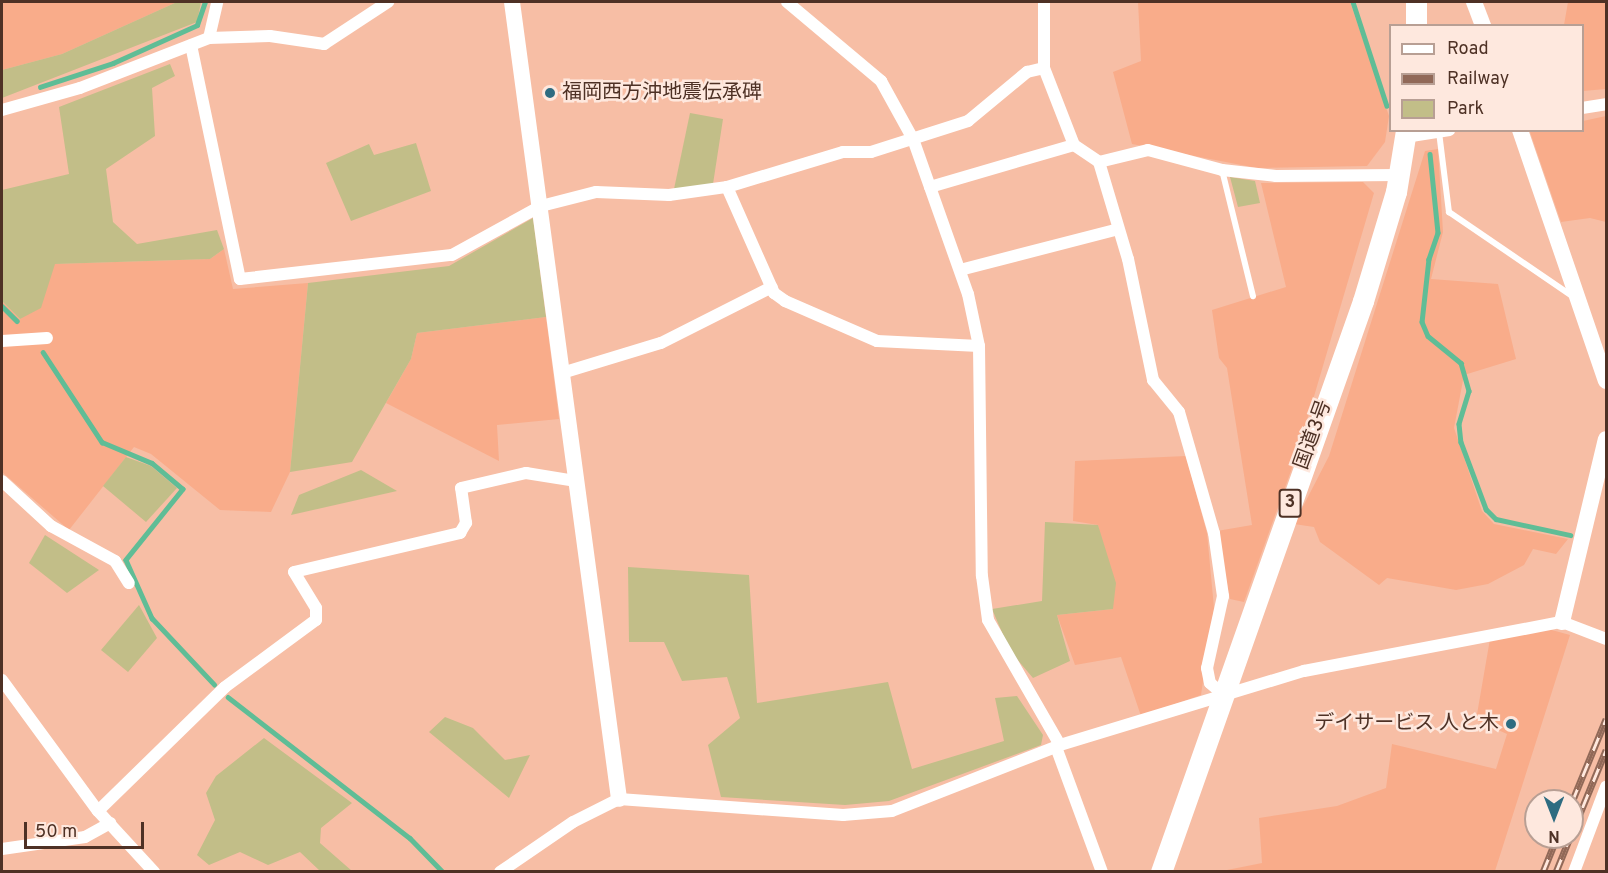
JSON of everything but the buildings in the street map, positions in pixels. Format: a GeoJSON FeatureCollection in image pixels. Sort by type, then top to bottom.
{"type":"FeatureCollection","features":[{"type":"Feature","properties":{"kind":"highway"},"geometry":{"type":"LineString","coordinates":[[1416,2],[1416,24]]}},
{"type":"Feature","properties":{"kind":"highway","name":"国道3号"},"geometry":{"type":"LineString","coordinates":[[1161,872],[1363,301],[1399,175],[1406,134]]}},
{"type":"Feature","properties":{"kind":"street"},"geometry":{"type":"LineString","coordinates":[[209,38],[217,2]]}},
{"type":"Feature","properties":{"kind":"street"},"geometry":{"type":"LineString","coordinates":[[2,110],[80,88],[209,38],[270,36],[324,44],[388,2]]}},
{"type":"Feature","properties":{"kind":"street"},"geometry":{"type":"LineString","coordinates":[[512,2],[619,799]]}},
{"type":"Feature","properties":{"kind":"street"},"geometry":{"type":"LineString","coordinates":[[788,2],[881,81],[913,139],[960,270],[980,346],[982,576],[988,620],[1058,746],[1102,872]]}},
{"type":"Feature","properties":{"kind":"street"},"geometry":{"type":"LineString","coordinates":[[1044,2],[1044,68],[1074,145],[1099,162],[1118,229],[1150,370],[1179,412],[1220,561],[1223,596],[1207,668],[1210,682],[1224,695]]}},
{"type":"Feature","properties":{"kind":"street"},"geometry":{"type":"LineString","coordinates":[[1474,2],[1482,24]]}},
{"type":"Feature","properties":{"kind":"street"},"geometry":{"type":"LineString","coordinates":[[191,45],[240,279],[452,255],[541,206],[596,192],[669,195],[727,187],[843,152],[872,152],[968,121],[1027,72],[1044,68]]}},
{"type":"Feature","properties":{"kind":"street"},"geometry":{"type":"LineString","coordinates":[[1584,108],[1606,104]]}},
{"type":"Feature","properties":{"kind":"street"},"geometry":{"type":"LineString","coordinates":[[1406,134],[1431,132]]}},
{"type":"Feature","properties":{"kind":"street"},"geometry":{"type":"LineString","coordinates":[[1521,132],[1606,381]]}},
{"type":"Feature","properties":{"kind":"street"},"geometry":{"type":"LineString","coordinates":[[930,187],[1074,145]]}},
{"type":"Feature","properties":{"kind":"street"},"geometry":{"type":"LineString","coordinates":[[1099,162],[1148,150],[1222,170],[1276,176],[1399,175]]}},
{"type":"Feature","properties":{"kind":"street"},"geometry":{"type":"LineString","coordinates":[[727,187],[772,287],[785,301],[878,341],[980,346]]}},
{"type":"Feature","properties":{"kind":"street"},"geometry":{"type":"LineString","coordinates":[[960,270],[1118,229]]}},
{"type":"Feature","properties":{"kind":"street"},"geometry":{"type":"LineString","coordinates":[[562,374],[661,343],[772,287]]}},
{"type":"Feature","properties":{"kind":"street"},"geometry":{"type":"LineString","coordinates":[[2,341],[47,338]]}},
{"type":"Feature","properties":{"kind":"street"},"geometry":{"type":"LineString","coordinates":[[1562,622],[1606,440]]}},
{"type":"Feature","properties":{"kind":"street"},"geometry":{"type":"LineString","coordinates":[[98,811],[225,687],[316,620],[316,608],[294,572],[460,533],[466,523],[461,488],[526,472],[576,481]]}},
{"type":"Feature","properties":{"kind":"street"},"geometry":{"type":"LineString","coordinates":[[2,481],[51,526],[115,561],[129,583]]}},
{"type":"Feature","properties":{"kind":"street"},"geometry":{"type":"LineString","coordinates":[[500,872],[573,822],[619,799],[843,814],[892,811],[1058,746],[1304,671],[1562,622],[1606,639]]}},
{"type":"Feature","properties":{"kind":"street"},"geometry":{"type":"LineString","coordinates":[[2,680],[98,811],[154,872]]}},
{"type":"Feature","properties":{"kind":"street"},"geometry":{"type":"LineString","coordinates":[[1574,872],[1606,787]]}},
{"type":"Feature","properties":{"kind":"street"},"geometry":{"type":"LineString","coordinates":[[2,849],[85,837],[110,823]]}},
{"type":"Feature","properties":{"kind":"lane"},"geometry":{"type":"LineString","coordinates":[[1444,132],[1449,212],[1578,300]]}},
{"type":"Feature","properties":{"kind":"lane"},"geometry":{"type":"LineString","coordinates":[[1222,170],[1253,296]]}},
{"type":"Feature","properties":{"kind":"shaded area"},"geometry":{"type":"Polygon","coordinates":[[[2,2],[177,2],[62,54],[2,70],[2,2]]]}},
{"type":"Feature","properties":{"kind":"shaded area"},"geometry":{"type":"Polygon","coordinates":[[[1138,2],[1350,2],[1389,116],[1385,142],[1367,166],[1257,168],[1132,144],[1113,72],[1141,61],[1138,2]]]}},
{"type":"Feature","properties":{"kind":"shaded area"},"geometry":{"type":"Polygon","coordinates":[[[1568,2],[1606,2],[1606,89],[1584,91],[1584,24],[1564,24],[1568,2]]]}},
{"type":"Feature","properties":{"kind":"shaded area"},"geometry":{"type":"Polygon","coordinates":[[[1606,116],[1606,222],[1590,218],[1561,222],[1530,132],[1584,132],[1584,121],[1606,116]]]}},
{"type":"Feature","properties":{"kind":"shaded area"},"geometry":{"type":"Polygon","coordinates":[[[1438,149],[1443,232],[1431,279],[1498,284],[1516,359],[1464,375],[1454,428],[1482,511],[1494,524],[1568,539],[1556,554],[1533,549],[1524,565],[1488,584],[1456,590],[1387,578],[1379,585],[1320,542],[1314,527],[1294,524],[1329,456],[1425,151],[1438,149]]]}},
{"type":"Feature","properties":{"kind":"shaded area"},"geometry":{"type":"Polygon","coordinates":[[[1363,182],[1374,193],[1297,454],[1244,602],[1230,599],[1217,531],[1252,525],[1227,368],[1219,358],[1212,310],[1286,287],[1261,183],[1363,182]]]}},
{"type":"Feature","properties":{"kind":"shaded area"},"geometry":{"type":"Polygon","coordinates":[[[224,249],[233,289],[308,283],[290,472],[271,512],[220,510],[151,454],[134,447],[69,530],[2,472],[2,301],[20,319],[54,264],[210,259],[224,249]]]}},
{"type":"Feature","properties":{"kind":"shaded area"},"geometry":{"type":"Polygon","coordinates":[[[546,317],[559,419],[497,425],[499,461],[386,403],[411,359],[417,333],[546,317]]]}},
{"type":"Feature","properties":{"kind":"shaded area"},"geometry":{"type":"Polygon","coordinates":[[[1186,456],[1207,533],[1214,608],[1201,695],[1141,716],[1121,657],[1075,665],[1057,615],[1113,609],[1098,525],[1073,521],[1075,461],[1186,456]]]}},
{"type":"Feature","properties":{"kind":"shaded area"},"geometry":{"type":"Polygon","coordinates":[[[1548,629],[1570,635],[1495,871],[1217,872],[1262,863],[1259,818],[1337,806],[1386,788],[1392,744],[1496,769],[1507,734],[1476,720],[1490,639],[1548,629]]]}},
{"type":"Feature","properties":{"kind":"green space"},"geometry":{"type":"Polygon","coordinates":[[[177,2],[201,2],[197,22],[2,98],[2,70],[62,54],[177,2]]]}},
{"type":"Feature","properties":{"kind":"green space"},"geometry":{"type":"Polygon","coordinates":[[[170,64],[175,76],[152,88],[155,136],[106,169],[113,222],[137,244],[217,230],[224,249],[210,259],[55,264],[41,308],[20,319],[2,301],[2,190],[69,174],[59,107],[170,64]]]}},
{"type":"Feature","properties":{"kind":"green space"},"geometry":{"type":"Polygon","coordinates":[[[690,113],[723,119],[713,184],[674,189],[690,113]]]}},
{"type":"Feature","properties":{"kind":"green space"},"geometry":{"type":"Polygon","coordinates":[[[416,143],[431,191],[351,221],[326,163],[369,144],[374,155],[416,143]]]}},
{"type":"Feature","properties":{"kind":"green space"},"geometry":{"type":"Polygon","coordinates":[[[1230,177],[1255,181],[1260,203],[1238,207],[1230,177]]]}},
{"type":"Feature","properties":{"kind":"green space"},"geometry":{"type":"Polygon","coordinates":[[[533,218],[546,317],[417,333],[411,359],[352,462],[290,472],[308,283],[449,266],[533,218]]]}},
{"type":"Feature","properties":{"kind":"green space"},"geometry":{"type":"Polygon","coordinates":[[[126,457],[151,466],[177,488],[146,522],[103,486],[126,457]]]}},
{"type":"Feature","properties":{"kind":"green space"},"geometry":{"type":"Polygon","coordinates":[[[361,470],[397,491],[291,515],[299,495],[361,470]]]}},
{"type":"Feature","properties":{"kind":"green space"},"geometry":{"type":"Polygon","coordinates":[[[1045,522],[1098,525],[1116,583],[1113,609],[1057,615],[1070,661],[1033,678],[1010,651],[992,609],[1042,601],[1045,522]]]}},
{"type":"Feature","properties":{"kind":"green space"},"geometry":{"type":"Polygon","coordinates":[[[45,535],[99,570],[67,593],[29,563],[45,535]]]}},
{"type":"Feature","properties":{"kind":"green space"},"geometry":{"type":"Polygon","coordinates":[[[628,567],[749,575],[757,703],[888,682],[912,769],[1004,741],[995,698],[1017,696],[1043,735],[1041,745],[889,801],[845,805],[721,797],[708,745],[740,718],[727,677],[682,681],[664,642],[629,642],[628,567]]]}},
{"type":"Feature","properties":{"kind":"green space"},"geometry":{"type":"Polygon","coordinates":[[[139,605],[157,638],[128,672],[101,650],[139,605]]]}},
{"type":"Feature","properties":{"kind":"green space"},"geometry":{"type":"Polygon","coordinates":[[[445,717],[473,728],[505,760],[530,755],[509,798],[429,732],[445,717]]]}},
{"type":"Feature","properties":{"kind":"green space"},"geometry":{"type":"Polygon","coordinates":[[[264,738],[352,803],[321,828],[320,843],[352,871],[320,871],[300,852],[268,865],[240,852],[209,865],[197,855],[215,820],[206,793],[216,776],[264,738]]]}},
{"type":"Feature","properties":{"kind":"waterway"},"geometry":{"type":"LineString","coordinates":[[40,87],[113,63],[197,25],[205,2]]}},
{"type":"Feature","properties":{"kind":"waterway"},"geometry":{"type":"LineString","coordinates":[[1353,2],[1387,106]]}},
{"type":"Feature","properties":{"kind":"waterway"},"geometry":{"type":"LineString","coordinates":[[1430,154],[1438,233],[1429,259],[1422,322],[1428,336],[1461,363],[1469,391],[1459,424],[1461,442],[1486,509],[1496,519],[1570,535]]}},
{"type":"Feature","properties":{"kind":"waterway"},"geometry":{"type":"LineString","coordinates":[[2,306],[17,321]]}},
{"type":"Feature","properties":{"kind":"waterway"},"geometry":{"type":"LineString","coordinates":[[43,352],[102,442],[152,463],[183,489],[126,560],[152,618],[214,684]]}},
{"type":"Feature","properties":{"kind":"waterway"},"geometry":{"type":"LineString","coordinates":[[228,697],[410,838],[443,872]]}},
{"type":"Feature","properties":{"kind":"railway"},"geometry":{"type":"LineString","coordinates":[[1577,789],[1606,719]]}},
{"type":"Feature","properties":{"kind":"railway"},"geometry":{"type":"LineString","coordinates":[[1584,804],[1606,750]]}},
{"type":"Feature","properties":{"kind":"railway"},"geometry":{"type":"LineString","coordinates":[[1543,872],[1552,849]]}},
{"type":"Feature","properties":{"kind":"railway"},"geometry":{"type":"LineString","coordinates":[[1556,872],[1565,849]]}},
{"type":"Feature","properties":{"kind":"place","name":"福岡西方沖地震伝承碑"},"geometry":{"type":"Point","coordinates":[550,93]}},
{"type":"Feature","properties":{"kind":"place","name":"デイサービス 人と木"},"geometry":{"type":"Point","coordinates":[1511,724]}}]}
